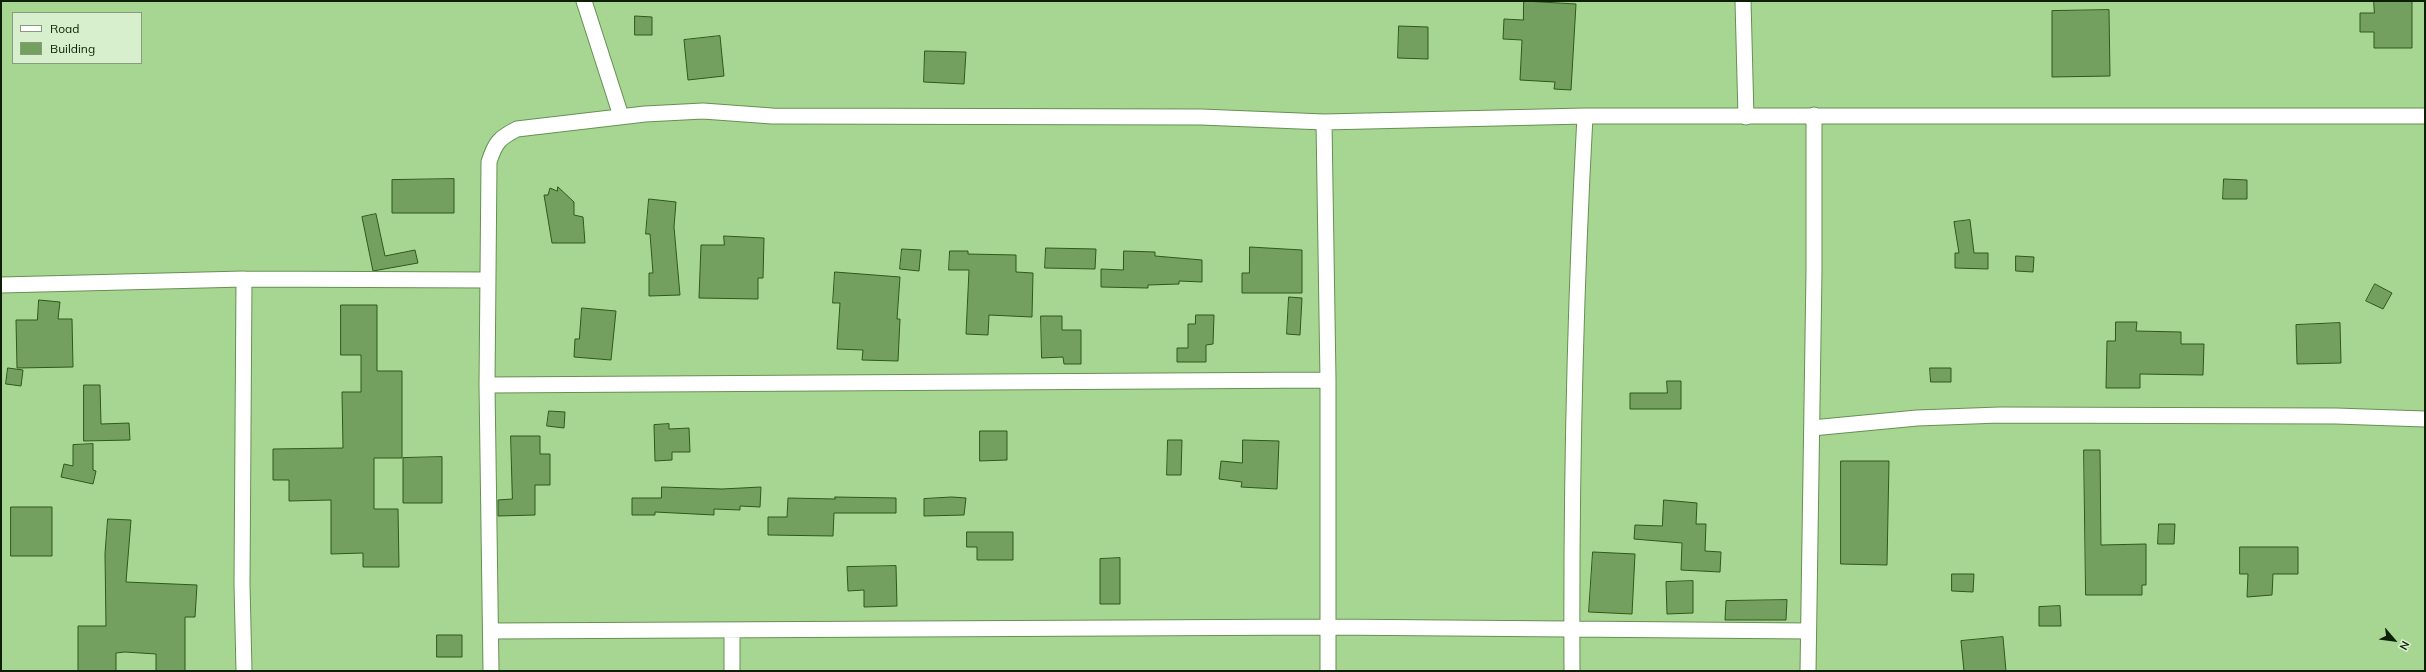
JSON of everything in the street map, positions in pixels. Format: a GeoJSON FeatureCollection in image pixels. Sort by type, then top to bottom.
{"type":"FeatureCollection","features":[{"type":"Feature","properties":{"kind":"street"},"geometry":{"type":"LineString","coordinates":[[584,1],[621,116]]}},
{"type":"Feature","properties":{"kind":"street"},"geometry":{"type":"LineString","coordinates":[[1743,1],[1746,117]]}},
{"type":"Feature","properties":{"kind":"street"},"geometry":{"type":"LineString","coordinates":[[491,671],[487,385],[490,162],[494,148],[502,136],[517,129],[621,116],[703,112],[772,116],[1193,117],[1324,122],[1585,116],[2425,116]]}},
{"type":"Feature","properties":{"kind":"street"},"geometry":{"type":"LineString","coordinates":[[1808,671],[1812,428],[1814,115]]}},
{"type":"Feature","properties":{"kind":"street"},"geometry":{"type":"LineString","coordinates":[[1572,671],[1578,253],[1585,116]]}},
{"type":"Feature","properties":{"kind":"street"},"geometry":{"type":"LineString","coordinates":[[1324,122],[1328,380],[1328,671]]}},
{"type":"Feature","properties":{"kind":"street"},"geometry":{"type":"LineString","coordinates":[[1,284],[244,279],[488,280]]}},
{"type":"Feature","properties":{"kind":"street"},"geometry":{"type":"LineString","coordinates":[[244,279],[242,584],[244,671]]}},
{"type":"Feature","properties":{"kind":"street"},"geometry":{"type":"LineString","coordinates":[[487,385],[1328,380]]}},
{"type":"Feature","properties":{"kind":"street"},"geometry":{"type":"LineString","coordinates":[[1812,428],[1917,418],[2000,415],[2336,416],[2425,419]]}},
{"type":"Feature","properties":{"kind":"street"},"geometry":{"type":"LineString","coordinates":[[490,631],[1328,627],[1808,631]]}},
{"type":"Feature","properties":{"kind":"street"},"geometry":{"type":"LineString","coordinates":[[732,630],[732,671]]}},
{"type":"Feature","properties":{"kind":"building"},"geometry":{"type":"Polygon","coordinates":[[[1524,1],[1576,4],[1571,90],[1554,89],[1555,82],[1520,80],[1522,40],[1503,39],[1504,19],[1523,20],[1524,1]]]}},
{"type":"Feature","properties":{"kind":"building"},"geometry":{"type":"Polygon","coordinates":[[[2374,1],[2412,1],[2412,48],[2374,48],[2374,32],[2360,32],[2360,13],[2374,13],[2374,1]]]}},
{"type":"Feature","properties":{"kind":"building"},"geometry":{"type":"Polygon","coordinates":[[[2109,10],[2110,76],[2052,77],[2052,11],[2109,10]]]}},
{"type":"Feature","properties":{"kind":"building"},"geometry":{"type":"Polygon","coordinates":[[[635,16],[652,17],[652,35],[635,35],[635,16]]]}},
{"type":"Feature","properties":{"kind":"building"},"geometry":{"type":"Polygon","coordinates":[[[1399,26],[1428,27],[1428,59],[1398,58],[1399,26]]]}},
{"type":"Feature","properties":{"kind":"building"},"geometry":{"type":"Polygon","coordinates":[[[720,36],[724,76],[688,80],[684,40],[720,36]]]}},
{"type":"Feature","properties":{"kind":"building"},"geometry":{"type":"Polygon","coordinates":[[[925,51],[966,52],[964,84],[924,82],[925,51]]]}},
{"type":"Feature","properties":{"kind":"building"},"geometry":{"type":"Polygon","coordinates":[[[454,179],[454,213],[392,213],[392,180],[454,179]]]}},
{"type":"Feature","properties":{"kind":"building"},"geometry":{"type":"Polygon","coordinates":[[[2224,179],[2247,180],[2247,199],[2223,199],[2224,179]]]}},
{"type":"Feature","properties":{"kind":"building"},"geometry":{"type":"Polygon","coordinates":[[[558,187],[574,202],[574,215],[583,217],[585,243],[552,243],[544,195],[548,195],[550,188],[557,191],[558,187]]]}},
{"type":"Feature","properties":{"kind":"building"},"geometry":{"type":"Polygon","coordinates":[[[649,199],[676,202],[674,227],[680,295],[649,296],[649,273],[653,273],[650,234],[646,234],[649,199]]]}},
{"type":"Feature","properties":{"kind":"building"},"geometry":{"type":"Polygon","coordinates":[[[376,214],[385,256],[415,250],[418,263],[373,271],[362,217],[376,214]]]}},
{"type":"Feature","properties":{"kind":"building"},"geometry":{"type":"Polygon","coordinates":[[[1970,220],[1974,253],[1988,253],[1988,269],[1955,268],[1955,253],[1959,253],[1954,222],[1970,220]]]}},
{"type":"Feature","properties":{"kind":"building"},"geometry":{"type":"Polygon","coordinates":[[[724,236],[764,238],[763,278],[758,278],[758,299],[699,298],[701,245],[724,245],[724,236]]]}},
{"type":"Feature","properties":{"kind":"building"},"geometry":{"type":"Polygon","coordinates":[[[1250,247],[1302,250],[1302,293],[1242,293],[1242,273],[1249,273],[1250,247]]]}},
{"type":"Feature","properties":{"kind":"building"},"geometry":{"type":"Polygon","coordinates":[[[1046,248],[1096,249],[1095,269],[1045,268],[1046,248]]]}},
{"type":"Feature","properties":{"kind":"building"},"geometry":{"type":"Polygon","coordinates":[[[902,249],[921,250],[919,271],[900,269],[902,249]]]}},
{"type":"Feature","properties":{"kind":"building"},"geometry":{"type":"Polygon","coordinates":[[[950,251],[968,251],[968,254],[1016,255],[1016,272],[1033,273],[1032,317],[989,315],[988,335],[966,334],[969,270],[949,270],[950,251]]]}},
{"type":"Feature","properties":{"kind":"building"},"geometry":{"type":"Polygon","coordinates":[[[1124,251],[1155,252],[1155,256],[1202,260],[1202,282],[1179,281],[1179,284],[1148,285],[1148,288],[1101,287],[1101,269],[1123,270],[1124,251]]]}},
{"type":"Feature","properties":{"kind":"building"},"geometry":{"type":"Polygon","coordinates":[[[2016,256],[2034,257],[2033,272],[2016,271],[2016,256]]]}},
{"type":"Feature","properties":{"kind":"building"},"geometry":{"type":"Polygon","coordinates":[[[835,272],[900,277],[897,319],[900,319],[898,361],[862,360],[863,350],[837,349],[840,303],[833,303],[835,272]]]}},
{"type":"Feature","properties":{"kind":"building"},"geometry":{"type":"Polygon","coordinates":[[[2375,284],[2392,293],[2383,309],[2366,301],[2375,284]]]}},
{"type":"Feature","properties":{"kind":"building"},"geometry":{"type":"Polygon","coordinates":[[[1289,297],[1302,298],[1300,335],[1287,334],[1289,297]]]}},
{"type":"Feature","properties":{"kind":"building"},"geometry":{"type":"Polygon","coordinates":[[[39,300],[60,302],[58,319],[72,319],[73,367],[17,368],[16,320],[37,320],[39,300]]]}},
{"type":"Feature","properties":{"kind":"building"},"geometry":{"type":"Polygon","coordinates":[[[341,305],[377,305],[377,371],[402,371],[402,458],[374,458],[374,509],[398,509],[399,567],[363,567],[363,553],[331,554],[331,500],[289,501],[289,480],[273,480],[273,449],[343,448],[342,392],[361,392],[361,355],[341,355],[341,305]]]}},
{"type":"Feature","properties":{"kind":"building"},"geometry":{"type":"Polygon","coordinates":[[[582,308],[616,311],[611,360],[574,357],[575,339],[579,339],[582,308]]]}},
{"type":"Feature","properties":{"kind":"building"},"geometry":{"type":"Polygon","coordinates":[[[1196,315],[1214,315],[1213,344],[1206,345],[1206,362],[1177,362],[1177,348],[1188,348],[1188,324],[1195,324],[1196,315]]]}},
{"type":"Feature","properties":{"kind":"building"},"geometry":{"type":"Polygon","coordinates":[[[1041,316],[1062,316],[1062,330],[1081,330],[1081,364],[1064,364],[1063,357],[1042,358],[1041,316]]]}},
{"type":"Feature","properties":{"kind":"building"},"geometry":{"type":"Polygon","coordinates":[[[2116,322],[2137,322],[2136,331],[2181,332],[2181,344],[2204,344],[2203,375],[2140,374],[2140,388],[2106,388],[2107,341],[2115,341],[2116,322]]]}},
{"type":"Feature","properties":{"kind":"building"},"geometry":{"type":"Polygon","coordinates":[[[2340,323],[2341,363],[2297,364],[2296,325],[2340,323]]]}},
{"type":"Feature","properties":{"kind":"building"},"geometry":{"type":"Polygon","coordinates":[[[8,368],[23,370],[21,386],[6,384],[8,368]]]}},
{"type":"Feature","properties":{"kind":"building"},"geometry":{"type":"Polygon","coordinates":[[[1930,368],[1951,368],[1951,382],[1931,382],[1930,368]]]}},
{"type":"Feature","properties":{"kind":"building"},"geometry":{"type":"Polygon","coordinates":[[[1667,381],[1681,381],[1681,409],[1630,409],[1630,393],[1667,393],[1667,381]]]}},
{"type":"Feature","properties":{"kind":"building"},"geometry":{"type":"Polygon","coordinates":[[[84,385],[100,385],[101,424],[129,423],[130,440],[84,441],[84,385]]]}},
{"type":"Feature","properties":{"kind":"building"},"geometry":{"type":"Polygon","coordinates":[[[549,411],[565,412],[564,428],[547,426],[549,411]]]}},
{"type":"Feature","properties":{"kind":"building"},"geometry":{"type":"Polygon","coordinates":[[[669,424],[669,429],[689,428],[690,452],[672,452],[672,460],[655,461],[654,425],[669,424]]]}},
{"type":"Feature","properties":{"kind":"building"},"geometry":{"type":"Polygon","coordinates":[[[980,431],[1007,431],[1007,460],[980,461],[980,431]]]}},
{"type":"Feature","properties":{"kind":"building"},"geometry":{"type":"Polygon","coordinates":[[[511,436],[540,436],[540,454],[550,454],[550,485],[535,485],[535,515],[498,516],[498,500],[512,499],[511,436]]]}},
{"type":"Feature","properties":{"kind":"building"},"geometry":{"type":"Polygon","coordinates":[[[1168,440],[1182,440],[1181,475],[1167,475],[1168,440]]]}},
{"type":"Feature","properties":{"kind":"building"},"geometry":{"type":"Polygon","coordinates":[[[1243,440],[1279,441],[1277,489],[1241,487],[1242,482],[1219,479],[1221,461],[1242,463],[1243,440]]]}},
{"type":"Feature","properties":{"kind":"building"},"geometry":{"type":"Polygon","coordinates":[[[93,444],[93,470],[96,471],[93,484],[61,477],[64,464],[73,466],[73,445],[93,444]]]}},
{"type":"Feature","properties":{"kind":"building"},"geometry":{"type":"Polygon","coordinates":[[[2084,450],[2100,450],[2101,545],[2146,544],[2146,585],[2142,585],[2142,595],[2086,595],[2084,450]]]}},
{"type":"Feature","properties":{"kind":"building"},"geometry":{"type":"Polygon","coordinates":[[[442,457],[442,503],[403,503],[403,458],[442,457]]]}},
{"type":"Feature","properties":{"kind":"building"},"geometry":{"type":"Polygon","coordinates":[[[1841,461],[1889,461],[1887,565],[1841,564],[1841,461]]]}},
{"type":"Feature","properties":{"kind":"building"},"geometry":{"type":"Polygon","coordinates":[[[662,487],[722,489],[761,487],[760,507],[740,506],[740,510],[714,509],[714,515],[655,512],[655,515],[632,515],[632,498],[661,498],[662,487]]]}},
{"type":"Feature","properties":{"kind":"building"},"geometry":{"type":"Polygon","coordinates":[[[835,497],[896,498],[896,513],[834,513],[833,536],[768,535],[768,517],[787,517],[788,498],[835,499],[835,497]]]}},
{"type":"Feature","properties":{"kind":"building"},"geometry":{"type":"Polygon","coordinates":[[[952,497],[966,498],[964,515],[924,516],[924,499],[952,497]]]}},
{"type":"Feature","properties":{"kind":"building"},"geometry":{"type":"Polygon","coordinates":[[[1664,500],[1697,503],[1696,524],[1706,524],[1705,551],[1721,552],[1720,572],[1681,570],[1682,543],[1634,539],[1635,525],[1662,526],[1664,500]]]}},
{"type":"Feature","properties":{"kind":"building"},"geometry":{"type":"Polygon","coordinates":[[[11,507],[52,507],[52,556],[11,556],[11,507]]]}},
{"type":"Feature","properties":{"kind":"building"},"geometry":{"type":"Polygon","coordinates":[[[108,519],[131,520],[126,582],[197,585],[195,617],[185,617],[185,671],[156,671],[156,654],[125,652],[116,653],[116,671],[78,671],[78,626],[106,626],[105,554],[108,519]]]}},
{"type":"Feature","properties":{"kind":"building"},"geometry":{"type":"Polygon","coordinates":[[[2159,524],[2175,524],[2174,544],[2158,544],[2159,524]]]}},
{"type":"Feature","properties":{"kind":"building"},"geometry":{"type":"Polygon","coordinates":[[[967,532],[1013,532],[1013,560],[977,560],[977,547],[967,547],[967,532]]]}},
{"type":"Feature","properties":{"kind":"building"},"geometry":{"type":"Polygon","coordinates":[[[2240,547],[2298,547],[2298,574],[2273,574],[2272,595],[2247,597],[2248,574],[2240,574],[2240,547]]]}},
{"type":"Feature","properties":{"kind":"building"},"geometry":{"type":"Polygon","coordinates":[[[1593,552],[1635,554],[1632,614],[1589,612],[1593,552]]]}},
{"type":"Feature","properties":{"kind":"building"},"geometry":{"type":"Polygon","coordinates":[[[1120,558],[1120,604],[1100,604],[1100,559],[1120,558]]]}},
{"type":"Feature","properties":{"kind":"building"},"geometry":{"type":"Polygon","coordinates":[[[896,566],[897,606],[864,607],[864,590],[848,591],[847,567],[896,566]]]}},
{"type":"Feature","properties":{"kind":"building"},"geometry":{"type":"Polygon","coordinates":[[[1952,574],[1974,574],[1973,592],[1952,591],[1952,574]]]}},
{"type":"Feature","properties":{"kind":"building"},"geometry":{"type":"Polygon","coordinates":[[[1693,581],[1693,613],[1667,614],[1666,582],[1693,581]]]}},
{"type":"Feature","properties":{"kind":"building"},"geometry":{"type":"Polygon","coordinates":[[[1787,600],[1786,620],[1725,620],[1726,601],[1787,600]]]}},
{"type":"Feature","properties":{"kind":"building"},"geometry":{"type":"Polygon","coordinates":[[[2060,606],[2061,626],[2039,626],[2039,607],[2060,606]]]}},
{"type":"Feature","properties":{"kind":"building"},"geometry":{"type":"Polygon","coordinates":[[[437,635],[462,635],[462,657],[437,657],[437,635]]]}},
{"type":"Feature","properties":{"kind":"building"},"geometry":{"type":"Polygon","coordinates":[[[2003,637],[2006,671],[1964,671],[1961,641],[2003,637]]]}}]}
